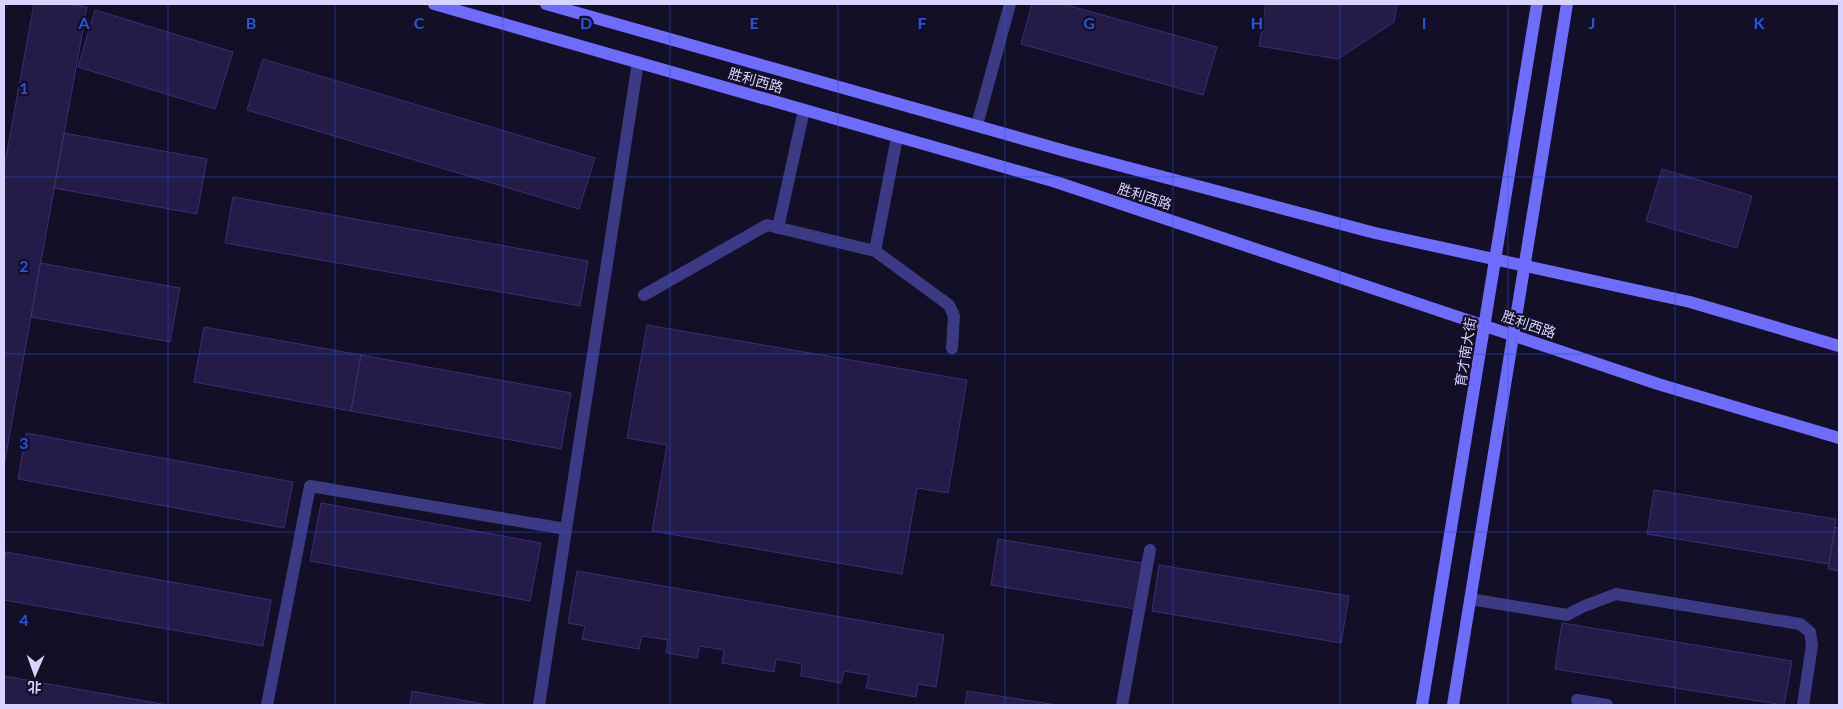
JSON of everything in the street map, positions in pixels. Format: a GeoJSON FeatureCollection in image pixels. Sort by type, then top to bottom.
{"type":"FeatureCollection","features":[{"type":"Feature","properties":{"kind":"main road","name":"胜利西路"},"geometry":{"type":"LineString","coordinates":[[434,4],[1056,182],[1658,384],[1839,438]]}},
{"type":"Feature","properties":{"kind":"main road","name":"胜利西路"},"geometry":{"type":"LineString","coordinates":[[546,4],[579,8],[977,126],[1375,233],[1690,302],[1839,346]]}},
{"type":"Feature","properties":{"kind":"main road","name":"育才南大街"},"geometry":{"type":"LineString","coordinates":[[1422,705],[1537,4]]}},
{"type":"Feature","properties":{"kind":"main road"},"geometry":{"type":"LineString","coordinates":[[1453,705],[1567,4]]}},
{"type":"Feature","properties":{"kind":"lane"},"geometry":{"type":"LineString","coordinates":[[977,126],[1010,4]]}},
{"type":"Feature","properties":{"kind":"lane"},"geometry":{"type":"LineString","coordinates":[[539,705],[638,62]]}},
{"type":"Feature","properties":{"kind":"lane"},"geometry":{"type":"LineString","coordinates":[[778,228],[804,110]]}},
{"type":"Feature","properties":{"kind":"lane"},"geometry":{"type":"LineString","coordinates":[[875,251],[896,136]]}},
{"type":"Feature","properties":{"kind":"lane"},"geometry":{"type":"LineString","coordinates":[[644,295],[767,225],[875,251],[949,305],[954,316],[952,348]]}},
{"type":"Feature","properties":{"kind":"lane"},"geometry":{"type":"LineString","coordinates":[[267,705],[310,486],[566,529]]}},
{"type":"Feature","properties":{"kind":"lane"},"geometry":{"type":"LineString","coordinates":[[1122,705],[1150,550]]}},
{"type":"Feature","properties":{"kind":"lane"},"geometry":{"type":"LineString","coordinates":[[1470,599],[1567,615],[1616,594],[1800,624],[1810,632],[1812,645],[1803,705]]}},
{"type":"Feature","properties":{"kind":"lane"},"geometry":{"type":"LineString","coordinates":[[1577,700],[1607,705]]}},
{"type":"Feature","properties":{"kind":"building"},"geometry":{"type":"Polygon","coordinates":[[[34,4],[66,4],[87,7],[4,466],[4,168],[34,4]]]}},
{"type":"Feature","properties":{"kind":"building"},"geometry":{"type":"Polygon","coordinates":[[[1032,4],[1063,4],[1217,47],[1203,95],[1021,44],[1032,4]]]}},
{"type":"Feature","properties":{"kind":"building"},"geometry":{"type":"Polygon","coordinates":[[[1266,4],[1397,4],[1394,22],[1338,59],[1259,46],[1266,4]]]}},
{"type":"Feature","properties":{"kind":"building"},"geometry":{"type":"Polygon","coordinates":[[[95,10],[233,52],[215,109],[78,67],[95,10]]]}},
{"type":"Feature","properties":{"kind":"building"},"geometry":{"type":"Polygon","coordinates":[[[263,59],[595,158],[579,209],[247,110],[263,59]]]}},
{"type":"Feature","properties":{"kind":"building"},"geometry":{"type":"Polygon","coordinates":[[[64,133],[207,159],[197,214],[54,188],[64,133]]]}},
{"type":"Feature","properties":{"kind":"building"},"geometry":{"type":"Polygon","coordinates":[[[1662,169],[1752,196],[1737,248],[1646,221],[1662,169]]]}},
{"type":"Feature","properties":{"kind":"building"},"geometry":{"type":"Polygon","coordinates":[[[233,197],[588,261],[580,306],[225,243],[233,197]]]}},
{"type":"Feature","properties":{"kind":"building"},"geometry":{"type":"Polygon","coordinates":[[[40,263],[180,288],[170,342],[31,317],[40,263]]]}},
{"type":"Feature","properties":{"kind":"building"},"geometry":{"type":"Polygon","coordinates":[[[647,325],[967,380],[948,493],[917,488],[902,574],[652,531],[667,445],[627,438],[647,325]]]}},
{"type":"Feature","properties":{"kind":"building"},"geometry":{"type":"Polygon","coordinates":[[[204,327],[361,355],[351,411],[194,382],[204,327]]]}},
{"type":"Feature","properties":{"kind":"building"},"geometry":{"type":"Polygon","coordinates":[[[361,355],[571,393],[561,449],[351,411],[361,355]]]}},
{"type":"Feature","properties":{"kind":"building"},"geometry":{"type":"Polygon","coordinates":[[[26,433],[293,482],[284,528],[18,479],[26,433]]]}},
{"type":"Feature","properties":{"kind":"building"},"geometry":{"type":"Polygon","coordinates":[[[1654,490],[1836,519],[1829,564],[1647,534],[1654,490]]]}},
{"type":"Feature","properties":{"kind":"building"},"geometry":{"type":"Polygon","coordinates":[[[321,503],[541,543],[530,601],[310,561],[321,503]]]}},
{"type":"Feature","properties":{"kind":"building"},"geometry":{"type":"Polygon","coordinates":[[[1835,527],[1839,528],[1839,571],[1828,569],[1835,527]]]}},
{"type":"Feature","properties":{"kind":"building"},"geometry":{"type":"Polygon","coordinates":[[[998,539],[1142,563],[1135,609],[991,585],[998,539]]]}},
{"type":"Feature","properties":{"kind":"building"},"geometry":{"type":"Polygon","coordinates":[[[6,552],[271,600],[263,646],[4,600],[6,552]]]}},
{"type":"Feature","properties":{"kind":"building"},"geometry":{"type":"Polygon","coordinates":[[[1159,565],[1349,596],[1341,643],[1152,611],[1159,565]]]}},
{"type":"Feature","properties":{"kind":"building"},"geometry":{"type":"Polygon","coordinates":[[[577,571],[944,635],[936,687],[918,684],[916,697],[866,688],[869,675],[844,671],[841,683],[801,676],[802,664],[776,659],[774,672],[722,663],[724,650],[700,646],[697,658],[666,653],[668,640],[642,636],[639,649],[582,639],[585,626],[568,623],[577,571]]]}},
{"type":"Feature","properties":{"kind":"building"},"geometry":{"type":"Polygon","coordinates":[[[1562,623],[1792,661],[1784,705],[1555,669],[1562,623]]]}},
{"type":"Feature","properties":{"kind":"building"},"geometry":{"type":"Polygon","coordinates":[[[4,676],[167,705],[4,705],[4,676]]]}},
{"type":"Feature","properties":{"kind":"building"},"geometry":{"type":"Polygon","coordinates":[[[412,691],[488,705],[410,705],[412,691]]]}},
{"type":"Feature","properties":{"kind":"building"},"geometry":{"type":"Polygon","coordinates":[[[967,691],[1057,705],[965,705],[967,691]]]}}]}
